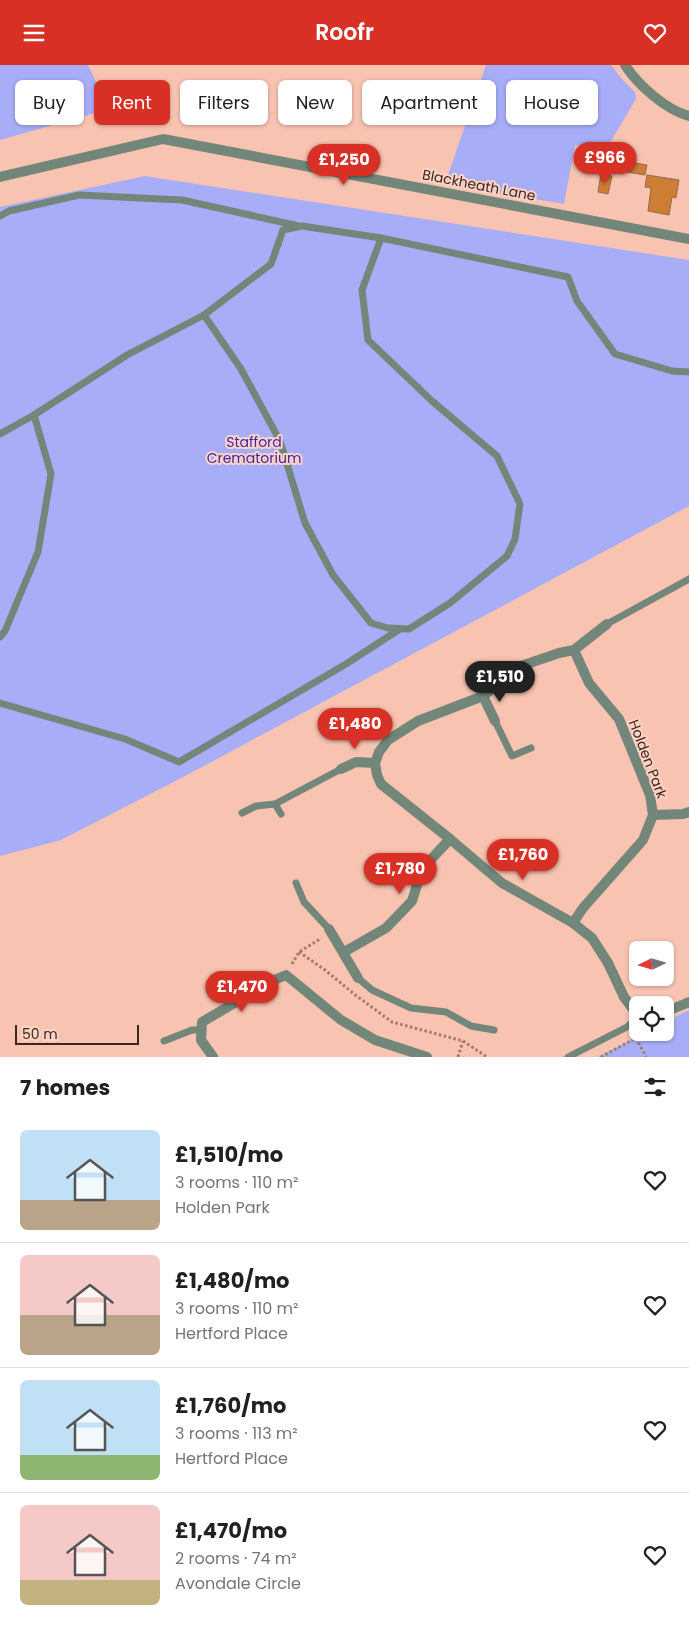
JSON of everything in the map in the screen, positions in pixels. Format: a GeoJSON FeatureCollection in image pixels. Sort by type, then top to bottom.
{"type":"FeatureCollection","features":[{"type":"Feature","properties":{"kind":"street"},"geometry":{"type":"LineString","coordinates":[[625,65],[655,98],[681,113],[689,115]]}},
{"type":"Feature","properties":{"kind":"street","name":"Blackheath Lane"},"geometry":{"type":"LineString","coordinates":[[0,177],[163,139],[689,239]]}},
{"type":"Feature","properties":{"kind":"street"},"geometry":{"type":"LineString","coordinates":[[607,624],[574,650],[559,653],[522,666],[483,696],[418,721],[388,740],[379,752],[375,763],[377,775],[382,785],[502,883],[572,923],[592,938],[608,963],[629,1004]]}},
{"type":"Feature","properties":{"kind":"street","name":"Holden Park"},"geometry":{"type":"LineString","coordinates":[[572,923],[643,839],[653,815],[650,795],[619,719],[589,683],[574,650]]}},
{"type":"Feature","properties":{"kind":"street"},"geometry":{"type":"LineString","coordinates":[[483,696],[495,721]]}},
{"type":"Feature","properties":{"kind":"street"},"geometry":{"type":"LineString","coordinates":[[341,769],[356,762],[375,763]]}},
{"type":"Feature","properties":{"kind":"street"},"geometry":{"type":"LineString","coordinates":[[653,815],[689,812]]}},
{"type":"Feature","properties":{"kind":"street"},"geometry":{"type":"LineString","coordinates":[[344,952],[386,928],[412,901],[422,869],[450,839]]}},
{"type":"Feature","properties":{"kind":"street"},"geometry":{"type":"LineString","coordinates":[[330,931],[358,977]]}},
{"type":"Feature","properties":{"kind":"street"},"geometry":{"type":"LineString","coordinates":[[213,1057],[201,1040],[200,1030],[202,1022],[272,981],[286,975],[341,1021],[375,1040],[427,1057]]}},
{"type":"Feature","properties":{"kind":"street"},"geometry":{"type":"LineString","coordinates":[[674,1008],[689,1002]]}},
{"type":"Feature","properties":{"kind":"lane"},"geometry":{"type":"LineString","coordinates":[[0,216],[9,211],[79,195],[182,200],[302,226],[381,238],[568,277],[577,301],[615,354],[672,371],[689,372]]}},
{"type":"Feature","properties":{"kind":"lane"},"geometry":{"type":"LineString","coordinates":[[0,434],[34,415],[127,355],[204,315],[271,264],[283,230],[302,226]]}},
{"type":"Feature","properties":{"kind":"lane"},"geometry":{"type":"LineString","coordinates":[[204,315],[241,369],[280,441],[305,523],[333,575],[371,623],[388,628],[409,629],[450,603],[507,556],[515,539],[520,503],[497,456],[432,401],[368,340],[362,290],[381,238]]}},
{"type":"Feature","properties":{"kind":"lane"},"geometry":{"type":"LineString","coordinates":[[0,637],[5,631],[38,552],[51,474],[34,415]]}},
{"type":"Feature","properties":{"kind":"lane"},"geometry":{"type":"LineString","coordinates":[[607,624],[689,579]]}},
{"type":"Feature","properties":{"kind":"lane"},"geometry":{"type":"LineString","coordinates":[[0,703],[125,739],[179,762],[346,664],[401,628]]}},
{"type":"Feature","properties":{"kind":"lane"},"geometry":{"type":"LineString","coordinates":[[495,721],[512,756],[531,748]]}},
{"type":"Feature","properties":{"kind":"lane"},"geometry":{"type":"LineString","coordinates":[[242,813],[256,806],[276,804],[341,769]]}},
{"type":"Feature","properties":{"kind":"lane"},"geometry":{"type":"LineString","coordinates":[[276,804],[281,814]]}},
{"type":"Feature","properties":{"kind":"lane"},"geometry":{"type":"LineString","coordinates":[[296,883],[304,902],[330,931]]}},
{"type":"Feature","properties":{"kind":"lane"},"geometry":{"type":"LineString","coordinates":[[358,977],[372,990],[411,1008],[446,1012],[471,1026],[494,1030]]}},
{"type":"Feature","properties":{"kind":"lane"},"geometry":{"type":"LineString","coordinates":[[568,1057],[629,1025]]}},
{"type":"Feature","properties":{"kind":"lane"},"geometry":{"type":"LineString","coordinates":[[164,1041],[192,1030],[200,1030]]}},
{"type":"Feature","properties":{"kind":"path"},"geometry":{"type":"LineString","coordinates":[[286,975],[299,952],[330,931]]}},
{"type":"Feature","properties":{"kind":"path"},"geometry":{"type":"LineString","coordinates":[[602,1057],[636,1038],[646,1057]]}},
{"type":"Feature","properties":{"kind":"path"},"geometry":{"type":"LineString","coordinates":[[458,1057],[463,1041]]}},
{"type":"Feature","properties":{"kind":"green space"},"geometry":{"type":"Polygon","coordinates":[[[0,65],[88,65],[95,80],[94,113],[84,116],[84,80],[15,80],[15,125],[53,125],[0,140],[0,65]]]}},
{"type":"Feature","properties":{"kind":"green space"},"geometry":{"type":"Polygon","coordinates":[[[486,65],[611,65],[635,92],[636,99],[607,148],[575,145],[564,204],[445,184],[465,125],[496,125],[496,80],[481,80],[486,65]]]}},
{"type":"Feature","properties":{"kind":"green space","name":"Stafford Crematorium"},"geometry":{"type":"Polygon","coordinates":[[[145,176],[689,260],[689,506],[187,775],[61,840],[0,856],[0,207],[145,176]]]}},
{"type":"Feature","properties":{"kind":"green space"},"geometry":{"type":"Polygon","coordinates":[[[689,1010],[689,1057],[598,1057],[629,1041],[674,1041],[674,1018],[689,1010]]]}},
{"type":"Feature","properties":{"kind":"building"},"geometry":{"type":"Polygon","coordinates":[[[629,162],[647,165],[645,175],[627,172],[629,162]]]}},
{"type":"Feature","properties":{"kind":"building"},"geometry":{"type":"Polygon","coordinates":[[[601,174],[612,176],[608,194],[598,192],[601,174]]]}},
{"type":"Feature","properties":{"kind":"building"},"geometry":{"type":"Polygon","coordinates":[[[647,175],[679,180],[676,198],[672,197],[669,215],[648,211],[651,188],[645,187],[647,175]]]}}]}
